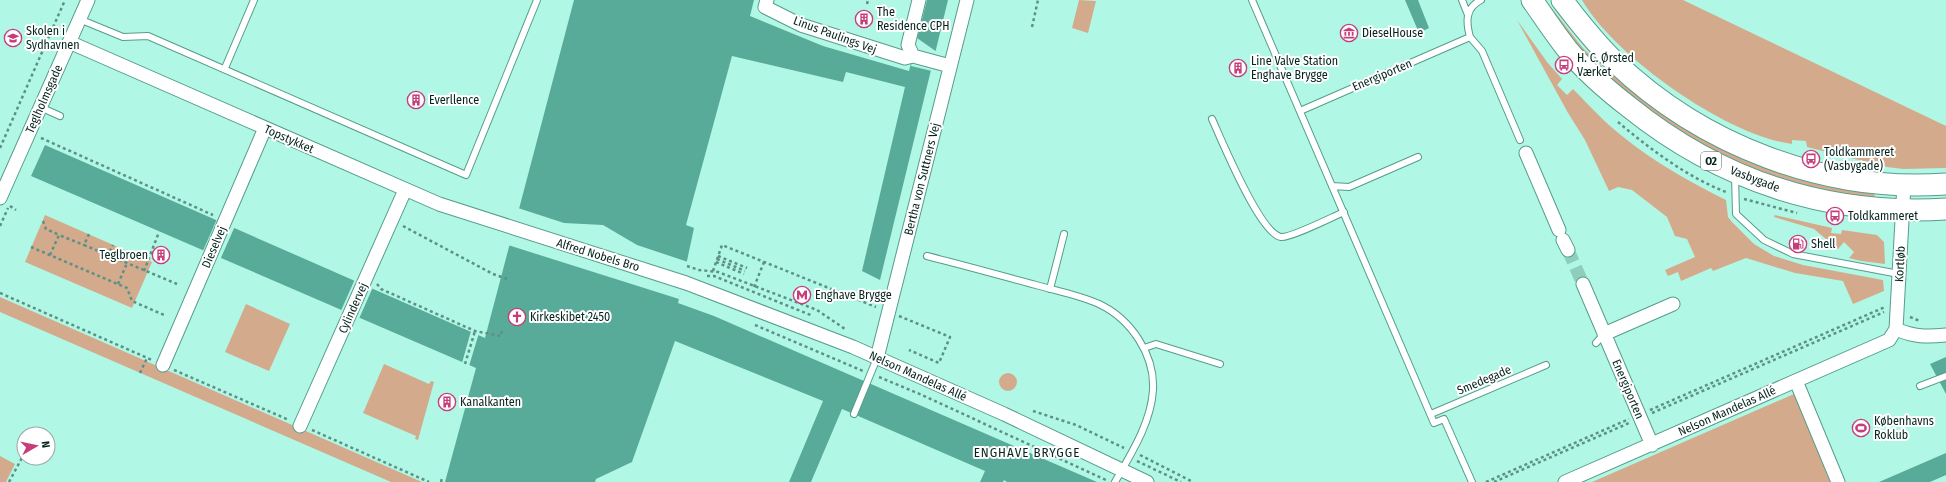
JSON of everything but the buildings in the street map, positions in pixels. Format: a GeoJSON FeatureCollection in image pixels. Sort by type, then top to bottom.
{"type":"FeatureCollection","features":[{"type":"Feature","properties":{"kind":"main road","name":"Vasbygade"},"geometry":{"type":"LineString","coordinates":[[1532,0],[1568,50],[1606,89],[1646,121],[1689,150],[1735,173],[1794,194],[1856,206],[1903,209],[1946,209]]}},
{"type":"Feature","properties":{"kind":"main road","name":"Vasbygade"},"geometry":{"type":"LineString","coordinates":[[1562,0],[1583,27],[1614,62],[1652,94],[1688,119],[1722,139],[1764,156],[1804,169],[1853,180],[1904,184],[1946,184]]}},
{"type":"Feature","properties":{"kind":"street","name":"Teglholmsgade"},"geometry":{"type":"LineString","coordinates":[[0,198],[88,0]]}},
{"type":"Feature","properties":{"kind":"street","name":"Linus Paulings Vej"},"geometry":{"type":"LineString","coordinates":[[767,0],[765,7],[801,24],[842,39],[905,58],[913,56],[950,66]]}},
{"type":"Feature","properties":{"kind":"street"},"geometry":{"type":"LineString","coordinates":[[913,56],[908,45],[919,0]]}},
{"type":"Feature","properties":{"kind":"street","name":"Bertha von Suttners Vej"},"geometry":{"type":"LineString","coordinates":[[877,358],[967,0]]}},
{"type":"Feature","properties":{"kind":"street","name":"Topstykket"},"geometry":{"type":"LineString","coordinates":[[69,42],[405,190],[459,212],[513,228]]}},
{"type":"Feature","properties":{"kind":"street","name":"Dieselvej"},"geometry":{"type":"LineString","coordinates":[[163,365],[265,128]]}},
{"type":"Feature","properties":{"kind":"street"},"geometry":{"type":"LineString","coordinates":[[1526,153],[1563,240]]}},
{"type":"Feature","properties":{"kind":"street","name":"Kortløb"},"geometry":{"type":"LineString","coordinates":[[1889,340],[1896,329],[1904,184]]}},
{"type":"Feature","properties":{"kind":"street","name":"Cylindervej"},"geometry":{"type":"LineString","coordinates":[[300,426],[348,320],[370,281],[405,190]]}},
{"type":"Feature","properties":{"kind":"street","name":"Alfred Nobels Bro"},"geometry":{"type":"LineString","coordinates":[[513,228],[683,282]]}},
{"type":"Feature","properties":{"kind":"street","name":"Nelson Mandelas Allé"},"geometry":{"type":"LineString","coordinates":[[683,282],[748,305],[877,358],[1004,414],[1123,469],[1147,482]]}},
{"type":"Feature","properties":{"kind":"street","name":"Energiporten"},"geometry":{"type":"LineString","coordinates":[[1582,284],[1600,338],[1640,416],[1652,445]]}},
{"type":"Feature","properties":{"kind":"street"},"geometry":{"type":"LineString","coordinates":[[1600,338],[1673,304]]}},
{"type":"Feature","properties":{"kind":"street"},"geometry":{"type":"LineString","coordinates":[[1896,329],[1923,338],[1946,335]]}},
{"type":"Feature","properties":{"kind":"street","name":"Nelson Mandelas Allé"},"geometry":{"type":"LineString","coordinates":[[1565,482],[1889,340]]}},
{"type":"Feature","properties":{"kind":"street"},"geometry":{"type":"LineString","coordinates":[[1796,381],[1838,482]]}},
{"type":"Feature","properties":{"kind":"lane"},"geometry":{"type":"LineString","coordinates":[[225,68],[254,0]]}},
{"type":"Feature","properties":{"kind":"lane"},"geometry":{"type":"LineString","coordinates":[[79,19],[123,37],[148,36],[225,68],[466,174],[537,0]]}},
{"type":"Feature","properties":{"kind":"lane"},"geometry":{"type":"LineString","coordinates":[[1252,0],[1434,423],[1444,419],[1472,482]]}},
{"type":"Feature","properties":{"kind":"lane"},"geometry":{"type":"LineString","coordinates":[[1462,0],[1468,15]]}},
{"type":"Feature","properties":{"kind":"lane"},"geometry":{"type":"LineString","coordinates":[[1481,0],[1475,3],[1469,11],[1466,24],[1470,38],[1482,51],[1520,140]]}},
{"type":"Feature","properties":{"kind":"lane","name":"Energiporten"},"geometry":{"type":"LineString","coordinates":[[1300,111],[1470,38]]}},
{"type":"Feature","properties":{"kind":"lane"},"geometry":{"type":"LineString","coordinates":[[40,107],[60,116]]}},
{"type":"Feature","properties":{"kind":"lane"},"geometry":{"type":"LineString","coordinates":[[1212,120],[1254,208],[1265,226],[1274,235],[1286,237],[1344,212]]}},
{"type":"Feature","properties":{"kind":"lane"},"geometry":{"type":"LineString","coordinates":[[1332,186],[1349,187],[1418,157]]}},
{"type":"Feature","properties":{"kind":"lane"},"geometry":{"type":"LineString","coordinates":[[1735,173],[1736,214],[1764,240],[1793,254],[1899,274]]}},
{"type":"Feature","properties":{"kind":"lane"},"geometry":{"type":"LineString","coordinates":[[1050,289],[1064,234]]}},
{"type":"Feature","properties":{"kind":"lane"},"geometry":{"type":"LineString","coordinates":[[927,256],[1100,304],[1118,317],[1133,332],[1144,348],[1151,366],[1153,390],[1148,411],[1138,440],[1130,458],[1116,482]]}},
{"type":"Feature","properties":{"kind":"lane"},"geometry":{"type":"LineString","coordinates":[[1144,348],[1156,344],[1220,364]]}},
{"type":"Feature","properties":{"kind":"lane"},"geometry":{"type":"LineString","coordinates":[[854,414],[877,358]]}},
{"type":"Feature","properties":{"kind":"lane","name":"Smedegade"},"geometry":{"type":"LineString","coordinates":[[1431,414],[1546,365]]}},
{"type":"Feature","properties":{"kind":"lane"},"geometry":{"type":"LineString","coordinates":[[1920,386],[1946,376]]}},
{"type":"Feature","properties":{"kind":"path"},"geometry":{"type":"LineString","coordinates":[[0,148],[65,0]]}},
{"type":"Feature","properties":{"kind":"path"},"geometry":{"type":"LineString","coordinates":[[867,4],[868,0]]}},
{"type":"Feature","properties":{"kind":"path"},"geometry":{"type":"LineString","coordinates":[[1032,27],[1038,0]]}},
{"type":"Feature","properties":{"kind":"path"},"geometry":{"type":"LineString","coordinates":[[29,133],[216,217],[218,212],[227,217]]}},
{"type":"Feature","properties":{"kind":"path"},"geometry":{"type":"LineString","coordinates":[[43,221],[46,230],[177,284]]}},
{"type":"Feature","properties":{"kind":"path"},"geometry":{"type":"LineString","coordinates":[[400,225],[498,276],[510,280]]}},
{"type":"Feature","properties":{"kind":"path"},"geometry":{"type":"LineString","coordinates":[[144,270],[159,232]]}},
{"type":"Feature","properties":{"kind":"path"},"geometry":{"type":"LineString","coordinates":[[84,245],[89,234]]}},
{"type":"Feature","properties":{"kind":"path"},"geometry":{"type":"LineString","coordinates":[[50,256],[59,235]]}},
{"type":"Feature","properties":{"kind":"path"},"geometry":{"type":"LineString","coordinates":[[108,256],[113,245]]}},
{"type":"Feature","properties":{"kind":"path"},"geometry":{"type":"LineString","coordinates":[[713,271],[722,246],[889,312],[950,338],[939,363],[909,350]]}},
{"type":"Feature","properties":{"kind":"path"},"geometry":{"type":"LineString","coordinates":[[31,247],[127,288],[132,301],[164,316]]}},
{"type":"Feature","properties":{"kind":"path"},"geometry":{"type":"LineString","coordinates":[[717,259],[745,271]]}},
{"type":"Feature","properties":{"kind":"path"},"geometry":{"type":"LineString","coordinates":[[754,287],[764,262]]}},
{"type":"Feature","properties":{"kind":"path"},"geometry":{"type":"LineString","coordinates":[[118,284],[127,263]]}},
{"type":"Feature","properties":{"kind":"path"},"geometry":{"type":"LineString","coordinates":[[759,274],[763,276]]}},
{"type":"Feature","properties":{"kind":"path"},"geometry":{"type":"LineString","coordinates":[[758,278],[762,280]]}},
{"type":"Feature","properties":{"kind":"path"},"geometry":{"type":"LineString","coordinates":[[370,281],[380,289],[475,331],[501,336],[502,331]]}},
{"type":"Feature","properties":{"kind":"path"},"geometry":{"type":"LineString","coordinates":[[0,293],[429,482]]}},
{"type":"Feature","properties":{"kind":"path"},"geometry":{"type":"LineString","coordinates":[[1494,482],[1882,308],[1897,310],[1922,322]]}},
{"type":"Feature","properties":{"kind":"path"},"geometry":{"type":"LineString","coordinates":[[748,322],[870,376],[922,395],[1110,482]]}},
{"type":"Feature","properties":{"kind":"path"},"geometry":{"type":"LineString","coordinates":[[465,364],[475,331]]}},
{"type":"Feature","properties":{"kind":"path"},"geometry":{"type":"LineString","coordinates":[[140,373],[147,358]]}},
{"type":"Feature","properties":{"kind":"path"},"geometry":{"type":"LineString","coordinates":[[1486,482],[1640,416]]}},
{"type":"Feature","properties":{"kind":"path"},"geometry":{"type":"LineString","coordinates":[[9,482],[18,466]]}},
{"type":"Feature","properties":{"kind":"path"},"geometry":{"type":"LineString","coordinates":[[1175,472],[1193,482]]}},
{"type":"Feature","properties":{"kind":"path"},"geometry":{"type":"LineString","coordinates":[[441,482],[442,478]]}},
{"type":"Feature","properties":{"kind":"path"},"geometry":{"type":"LineString","coordinates":[[1173,478],[1181,482]]}},
{"type":"Feature","properties":{"kind":"shaded area"},"geometry":{"type":"Polygon","coordinates":[[[574,0],[754,0],[750,16],[823,46],[909,71],[927,0],[948,0],[880,280],[862,271],[905,87],[846,72],[843,82],[732,56],[686,225],[694,228],[678,303],[714,316],[1097,482],[1007,482],[1004,480],[1003,482],[980,482],[985,471],[842,409],[811,482],[789,482],[823,401],[675,341],[632,462],[596,479],[595,482],[445,482],[476,368],[31,176],[45,145],[485,338],[574,0]]]}},
{"type":"Feature","properties":{"kind":"shaded area"},"geometry":{"type":"Polygon","coordinates":[[[1079,0],[1096,1],[1088,33],[1072,28],[1079,0]]]}},
{"type":"Feature","properties":{"kind":"shaded area"},"geometry":{"type":"Polygon","coordinates":[[[1405,0],[1418,0],[1429,28],[1419,33],[1405,0]]]}},
{"type":"Feature","properties":{"kind":"shaded area"},"geometry":{"type":"Polygon","coordinates":[[[1582,0],[1683,0],[1946,126],[1946,168],[1903,169],[1887,167],[1807,147],[1806,141],[1792,140],[1792,144],[1766,138],[1736,126],[1705,110],[1645,68],[1619,45],[1598,22],[1582,0]]]}},
{"type":"Feature","properties":{"kind":"shaded area"},"geometry":{"type":"Polygon","coordinates":[[[1550,6],[1582,47],[1600,65],[1635,93],[1677,122],[1875,192],[1874,200],[1859,200],[1754,173],[1661,123],[1591,63],[1547,8],[1550,6]]]}},
{"type":"Feature","properties":{"kind":"shaded area"},"geometry":{"type":"Polygon","coordinates":[[[1517,20],[1547,62],[1562,79],[1557,85],[1567,95],[1573,89],[1609,125],[1634,145],[1672,171],[1726,200],[1728,217],[1754,244],[1774,256],[1803,265],[1883,280],[1884,291],[1853,304],[1843,281],[1795,273],[1746,258],[1713,271],[1711,268],[1681,281],[1678,272],[1668,276],[1665,270],[1695,257],[1687,239],[1675,236],[1667,217],[1632,190],[1618,187],[1609,191],[1585,140],[1568,113],[1517,20]]]}},
{"type":"Feature","properties":{"kind":"shaded area"},"geometry":{"type":"Polygon","coordinates":[[[45,215],[152,262],[132,308],[25,262],[45,215]]]}},
{"type":"Feature","properties":{"kind":"shaded area"},"geometry":{"type":"Polygon","coordinates":[[[1775,215],[1832,228],[1831,233],[1841,234],[1842,230],[1877,235],[1884,242],[1885,264],[1849,258],[1854,252],[1844,242],[1838,249],[1814,229],[1774,217],[1775,215]]]}},
{"type":"Feature","properties":{"kind":"shaded area"},"geometry":{"type":"Polygon","coordinates":[[[0,297],[422,482],[391,482],[0,312],[0,297]]]}},
{"type":"Feature","properties":{"kind":"shaded area"},"geometry":{"type":"Polygon","coordinates":[[[246,304],[290,324],[269,371],[225,352],[246,304]]]}},
{"type":"Feature","properties":{"kind":"shaded area"},"geometry":{"type":"Polygon","coordinates":[[[1946,357],[1946,394],[1930,364],[1946,357]]]}},
{"type":"Feature","properties":{"kind":"shaded area"},"geometry":{"type":"Polygon","coordinates":[[[384,364],[429,384],[431,381],[434,382],[418,440],[415,439],[416,436],[363,413],[384,364]]]}},
{"type":"Feature","properties":{"kind":"shaded area"},"geometry":{"type":"Polygon","coordinates":[[[1004,373],[1012,373],[1017,378],[1015,389],[1012,391],[1004,391],[999,386],[999,378],[1004,373]]]}},
{"type":"Feature","properties":{"kind":"shaded area"},"geometry":{"type":"Polygon","coordinates":[[[1794,394],[1831,482],[1592,482],[1794,394]]]}},
{"type":"Feature","properties":{"kind":"shaded area"},"geometry":{"type":"Polygon","coordinates":[[[1946,453],[1946,475],[1930,482],[1879,482],[1946,453]]]}},
{"type":"Feature","properties":{"kind":"shaded area"},"geometry":{"type":"Polygon","coordinates":[[[0,456],[15,464],[6,482],[0,482],[0,456]]]}},
{"type":"Feature","properties":{"kind":"pier"},"geometry":{"type":"Polygon","coordinates":[[[917,38],[937,52],[932,71],[911,66],[917,38]]]}},
{"type":"Feature","properties":{"kind":"pier"},"geometry":{"type":"Polygon","coordinates":[[[518,208],[564,223],[603,225],[637,245],[688,262],[679,299],[508,245],[518,208]]]}},
{"type":"Feature","properties":{"kind":"pier"},"geometry":{"type":"Polygon","coordinates":[[[217,219],[235,226],[220,260],[202,253],[217,219]]]}},
{"type":"Feature","properties":{"kind":"pier"},"geometry":{"type":"Polygon","coordinates":[[[355,279],[373,287],[358,321],[340,313],[355,279]]]}},
{"type":"Feature","properties":{"kind":"pier"},"geometry":{"type":"Polygon","coordinates":[[[471,331],[479,333],[469,366],[462,363],[471,331]]]}},
{"type":"Feature","properties":{"kind":"tunnel"},"geometry":{"type":"LineString","coordinates":[[1568,250],[1583,284]]}},
{"type":"Feature","properties":{"kind":"place","name":"The Residence CPH"},"geometry":{"type":"Point","coordinates":[864,19]}},
{"type":"Feature","properties":{"kind":"place","name":"DieselHouse"},"geometry":{"type":"Point","coordinates":[1349,33]}},
{"type":"Feature","properties":{"kind":"place","name":"Skolen i Sydhavnen"},"geometry":{"type":"Point","coordinates":[13,38]}},
{"type":"Feature","properties":{"kind":"place","name":"H. C. Ørsted Værket"},"geometry":{"type":"Point","coordinates":[1564,65]}},
{"type":"Feature","properties":{"kind":"place","name":"Line Valve Station Enghave Brygge"},"geometry":{"type":"Point","coordinates":[1238,68]}},
{"type":"Feature","properties":{"kind":"place","name":"Everllence"},"geometry":{"type":"Point","coordinates":[416,100]}},
{"type":"Feature","properties":{"kind":"place","name":"Toldkammeret (Vasbygade)"},"geometry":{"type":"Point","coordinates":[1811,159]}},
{"type":"Feature","properties":{"kind":"place","name":"Toldkammeret"},"geometry":{"type":"Point","coordinates":[1835,216]}},
{"type":"Feature","properties":{"kind":"place","name":"Shell"},"geometry":{"type":"Point","coordinates":[1798,244]}},
{"type":"Feature","properties":{"kind":"place","name":"Teglbroen"},"geometry":{"type":"Point","coordinates":[161,255]}},
{"type":"Feature","properties":{"kind":"place","name":"Enghave Brygge"},"geometry":{"type":"Point","coordinates":[802,295]}},
{"type":"Feature","properties":{"kind":"place","name":"Kirkeskibet 2450"},"geometry":{"type":"Point","coordinates":[517,317]}},
{"type":"Feature","properties":{"kind":"place","name":"Kanalkanten"},"geometry":{"type":"Point","coordinates":[447,402]}},
{"type":"Feature","properties":{"kind":"place","name":"Københavns Roklub"},"geometry":{"type":"Point","coordinates":[1861,428]}},
{"type":"Feature","properties":{"kind":"district","name":"ENGHAVE BRYGGE"},"geometry":{"type":"Point","coordinates":[1027,452]}}]}
